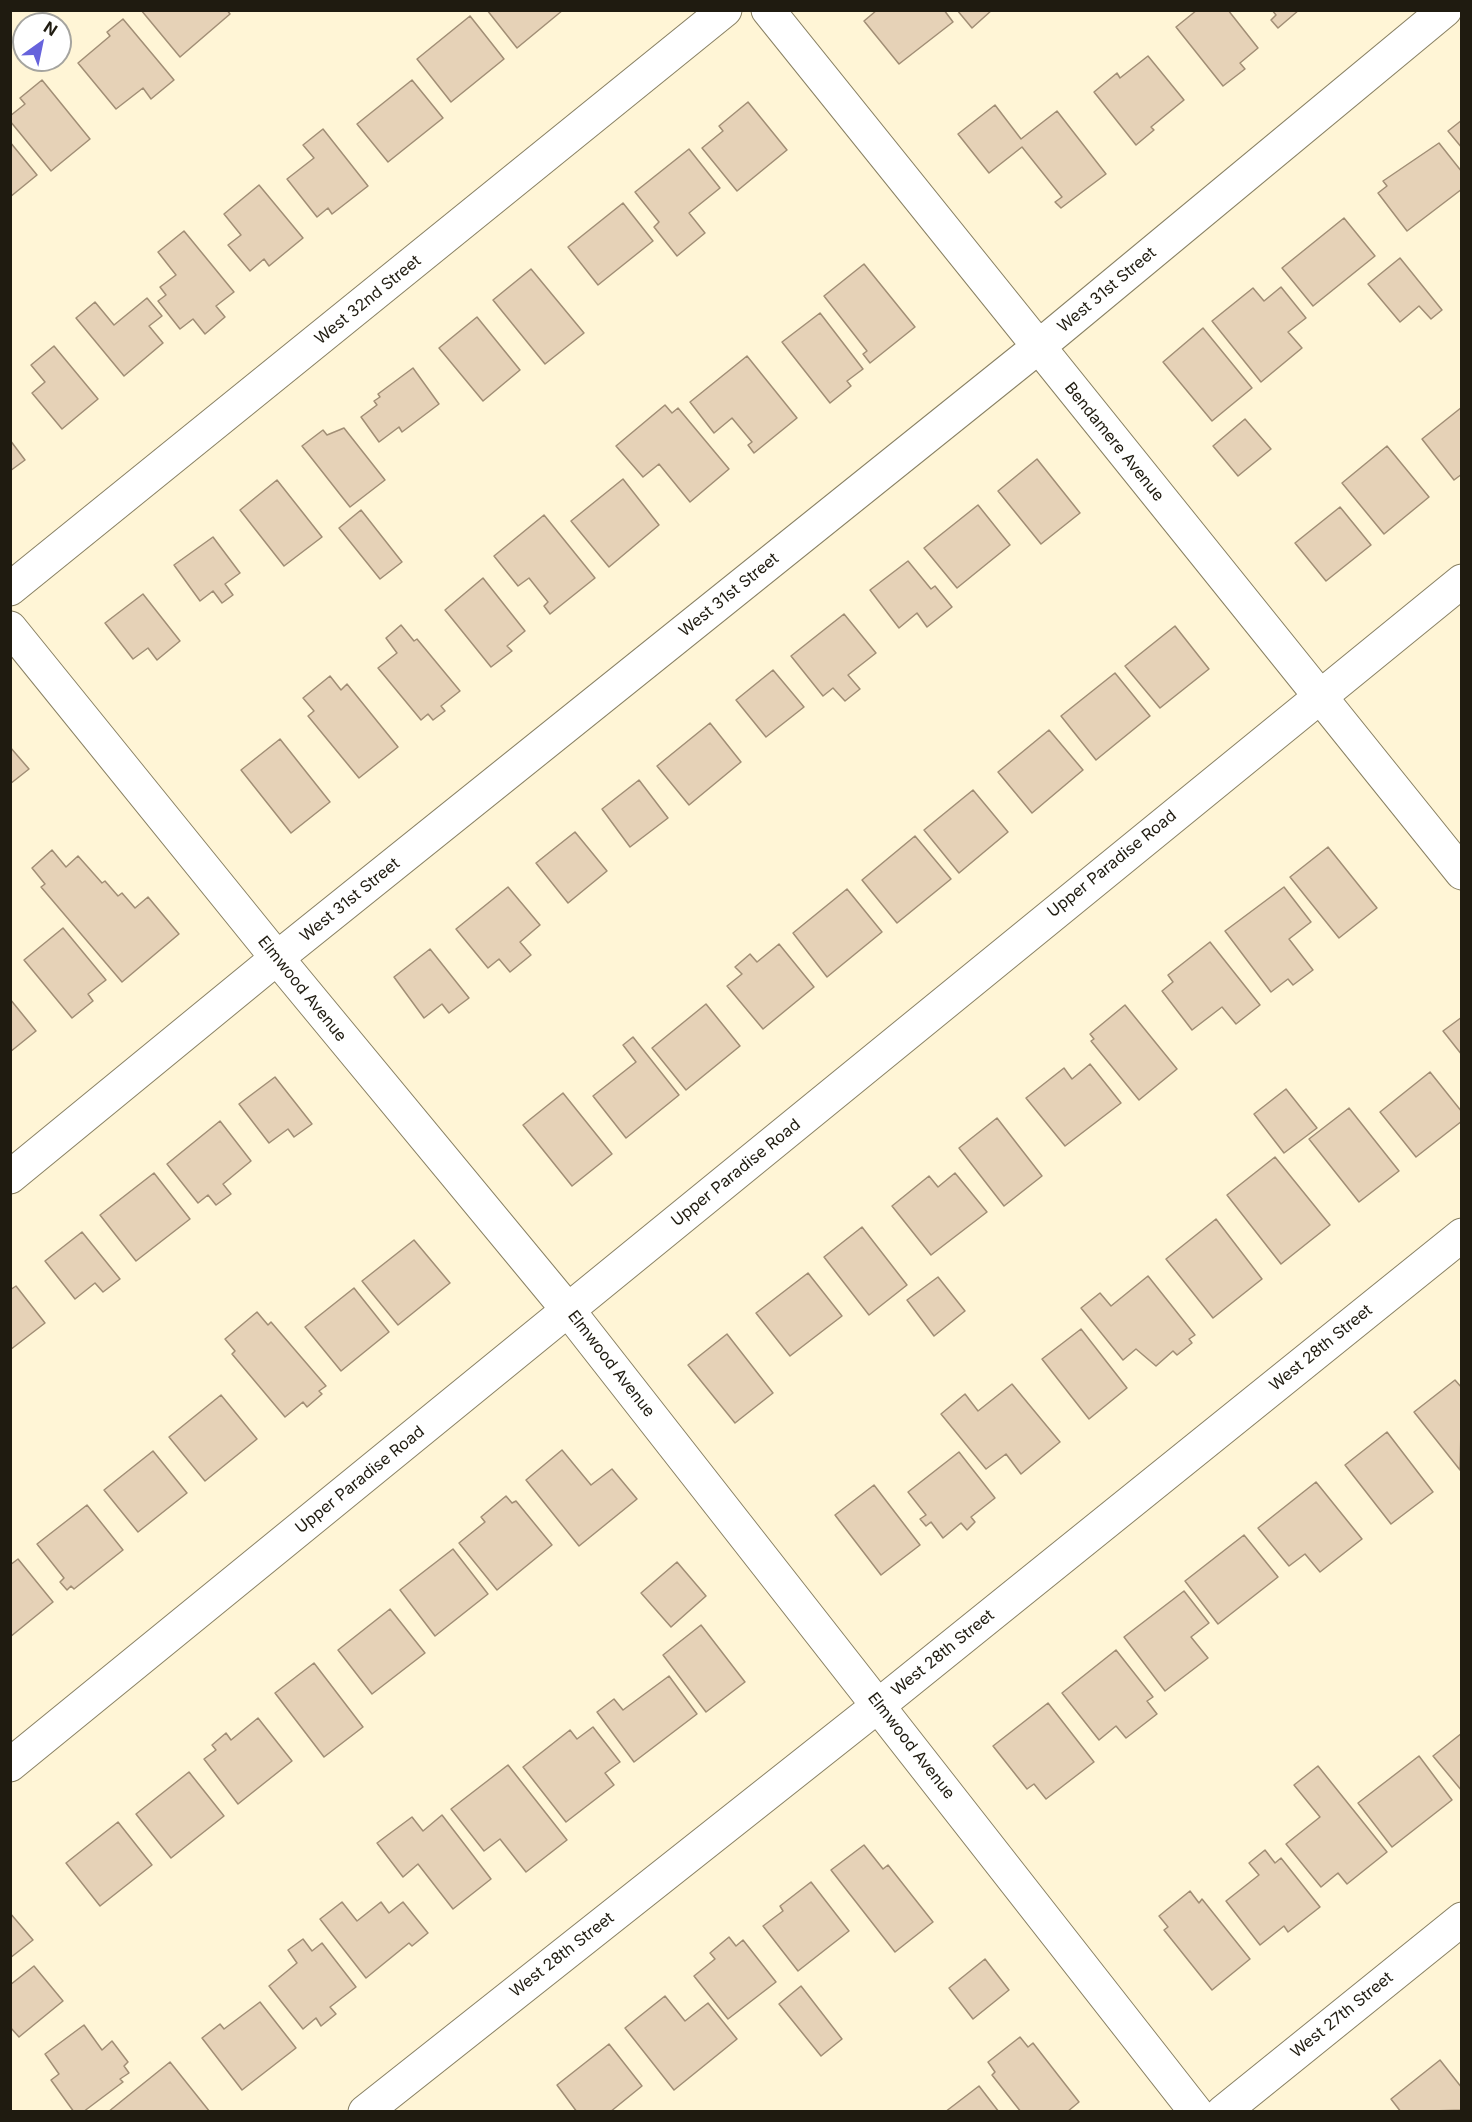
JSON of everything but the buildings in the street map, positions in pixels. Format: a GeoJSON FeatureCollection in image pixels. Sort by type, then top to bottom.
{"type":"FeatureCollection","features":[{"type":"Feature","properties":{"kind":"street","name":"West 32nd Street"},"geometry":{"type":"LineString","coordinates":[[10,589],[725,10]]}},
{"type":"Feature","properties":{"kind":"street","name":"Bendamere Avenue"},"geometry":{"type":"LineString","coordinates":[[768,10],[1037,348],[1320,694],[1461,873]]}},
{"type":"Feature","properties":{"kind":"street","name":"West 31st Street"},"geometry":{"type":"LineString","coordinates":[[10,1177],[277,958],[1037,348],[1446,10]]}},
{"type":"Feature","properties":{"kind":"street","name":"Upper Paradise Road"},"geometry":{"type":"LineString","coordinates":[[10,1765],[1461,580]]}},
{"type":"Feature","properties":{"kind":"street","name":"Elmwood Avenue"},"geometry":{"type":"LineString","coordinates":[[10,628],[277,958],[568,1310],[1196,2112]]}},
{"type":"Feature","properties":{"kind":"street","name":"West 28th Street"},"geometry":{"type":"LineString","coordinates":[[365,2112],[879,1705],[1461,1236]]}},
{"type":"Feature","properties":{"kind":"street","name":"West 27th Street"},"geometry":{"type":"LineString","coordinates":[[1223,2112],[1461,1919]]}}]}
